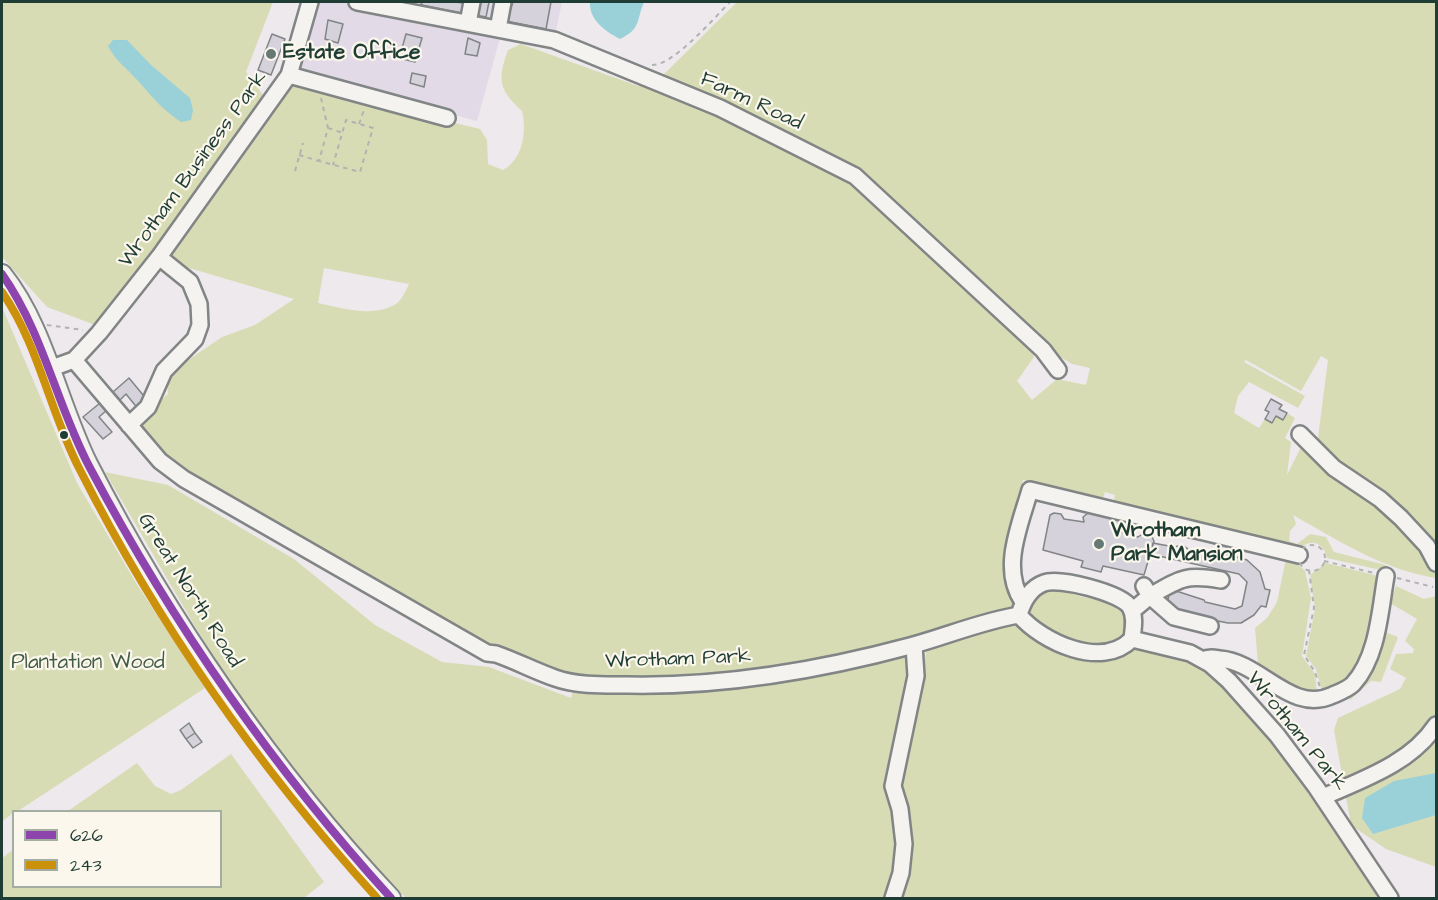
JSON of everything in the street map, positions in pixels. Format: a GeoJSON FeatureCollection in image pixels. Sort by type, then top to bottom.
{"type":"FeatureCollection","features":[{"type":"Feature","properties":{"kind":"main road","name":"Great North Road"},"geometry":{"type":"LineString","coordinates":[[2,274],[21,305],[87,462],[140,561],[286,776],[332,833],[392,898]]}},
{"type":"Feature","properties":{"kind":"lane"},"geometry":{"type":"LineString","coordinates":[[289,75],[310,2]]}},
{"type":"Feature","properties":{"kind":"lane","name":"Farm Road"},"geometry":{"type":"LineString","coordinates":[[357,2],[415,7],[468,23],[554,40],[710,103],[855,176],[1043,350],[1058,370]]}},
{"type":"Feature","properties":{"kind":"lane"},"geometry":{"type":"LineString","coordinates":[[468,23],[472,2]]}},
{"type":"Feature","properties":{"kind":"lane"},"geometry":{"type":"LineString","coordinates":[[498,28],[503,2]]}},
{"type":"Feature","properties":{"kind":"lane","name":"Wrotham Business Park"},"geometry":{"type":"LineString","coordinates":[[74,360],[99,333],[159,257],[289,75],[447,118]]}},
{"type":"Feature","properties":{"kind":"lane"},"geometry":{"type":"LineString","coordinates":[[129,425],[148,407],[164,371],[195,339],[200,325],[198,304],[190,282],[159,257]]}},
{"type":"Feature","properties":{"kind":"lane"},"geometry":{"type":"LineString","coordinates":[[49,369],[74,360]]}},
{"type":"Feature","properties":{"kind":"lane","name":"Wrotham Park"},"geometry":{"type":"LineString","coordinates":[[74,360],[160,461],[183,479],[487,653],[496,654],[556,678],[598,685],[665,686],[759,679],[839,664],[914,645],[1021,608]]}},
{"type":"Feature","properties":{"kind":"lane"},"geometry":{"type":"LineString","coordinates":[[1300,434],[1334,468],[1380,499],[1401,518],[1427,546],[1437,563]]}},
{"type":"Feature","properties":{"kind":"lane"},"geometry":{"type":"LineString","coordinates":[[1021,608],[1041,583],[1055,580],[1120,597],[1131,611],[1134,621],[1132,639],[1118,649],[1101,652],[1075,649],[1031,628],[1021,608],[1011,570],[1030,490],[1299,555]]}},
{"type":"Feature","properties":{"kind":"lane"},"geometry":{"type":"LineString","coordinates":[[1131,611],[1147,591],[1177,580],[1194,576],[1221,580]]}},
{"type":"Feature","properties":{"kind":"lane"},"geometry":{"type":"LineString","coordinates":[[1203,660],[1207,658],[1242,663],[1294,696],[1319,699],[1352,686],[1362,673],[1377,631],[1386,576]]}},
{"type":"Feature","properties":{"kind":"lane"},"geometry":{"type":"LineString","coordinates":[[1147,591],[1174,617],[1210,626]]}},
{"type":"Feature","properties":{"kind":"lane","name":"Wrotham Park"},"geometry":{"type":"LineString","coordinates":[[1132,639],[1190,653],[1203,660],[1229,681],[1277,735],[1323,797],[1390,898]]}},
{"type":"Feature","properties":{"kind":"lane"},"geometry":{"type":"LineString","coordinates":[[893,898],[901,873],[904,844],[900,809],[893,786],[916,676],[914,645]]}},
{"type":"Feature","properties":{"kind":"lane"},"geometry":{"type":"LineString","coordinates":[[1323,797],[1385,769],[1425,743],[1437,725]]}},
{"type":"Feature","properties":{"kind":"path"},"geometry":{"type":"LineString","coordinates":[[648,65],[657,66],[673,55],[730,2]]}},
{"type":"Feature","properties":{"kind":"path"},"geometry":{"type":"LineString","coordinates":[[317,83],[328,128],[319,161]]}},
{"type":"Feature","properties":{"kind":"path"},"geometry":{"type":"LineString","coordinates":[[359,124],[364,109],[359,108],[371,111]]}},
{"type":"Feature","properties":{"kind":"path"},"geometry":{"type":"LineString","coordinates":[[299,155],[333,165],[360,172],[373,128],[346,120],[333,165]]}},
{"type":"Feature","properties":{"kind":"path"},"geometry":{"type":"LineString","coordinates":[[328,128],[343,133]]}},
{"type":"Feature","properties":{"kind":"path"},"geometry":{"type":"LineString","coordinates":[[295,171],[303,143]]}},
{"type":"Feature","properties":{"kind":"path"},"geometry":{"type":"LineString","coordinates":[[42,324],[99,333]]}},
{"type":"Feature","properties":{"kind":"path"},"geometry":{"type":"LineString","coordinates":[[1309,570],[1314,608],[1304,655],[1318,680],[1319,699]]}},
{"type":"Feature","properties":{"kind":"shaded area"},"geometry":{"type":"Polygon","coordinates":[[[320,2],[562,2],[554,40],[502,31],[477,121],[299,74],[320,2]]]}},
{"type":"Feature","properties":{"kind":"green space"},"geometry":{"type":"Polygon","coordinates":[[[2,2],[273,2],[246,72],[266,99],[169,238],[98,326],[47,307],[2,257],[2,2]]]}},
{"type":"Feature","properties":{"kind":"green space"},"geometry":{"type":"Polygon","coordinates":[[[737,2],[1436,2],[1436,578],[1380,561],[1293,515],[1296,524],[1290,531],[1289,541],[1297,544],[1310,534],[1326,537],[1334,552],[1386,565],[1385,571],[1327,558],[1322,548],[1315,543],[1307,544],[1298,550],[1113,504],[1115,495],[1105,492],[1102,501],[1023,480],[1020,492],[1026,494],[1015,608],[1009,612],[915,641],[906,639],[788,672],[610,680],[589,676],[577,678],[492,648],[353,572],[344,561],[330,558],[175,468],[167,455],[153,446],[138,430],[141,416],[168,394],[167,381],[172,371],[222,337],[255,325],[294,299],[179,265],[171,254],[291,83],[480,129],[487,140],[488,164],[503,170],[510,165],[519,152],[524,128],[522,111],[514,104],[502,84],[502,69],[508,50],[521,44],[638,86],[649,81],[860,185],[1032,348],[1034,357],[1017,381],[1032,400],[1057,379],[1086,385],[1090,368],[1072,364],[1054,353],[876,183],[824,152],[734,106],[662,76],[737,2]],[[324,268],[318,303],[347,309],[368,311],[387,308],[398,302],[409,284],[324,268]],[[1321,356],[1301,391],[1246,360],[1244,362],[1305,396],[1298,408],[1249,382],[1238,396],[1234,413],[1259,428],[1265,419],[1272,423],[1276,416],[1283,420],[1287,413],[1295,418],[1285,438],[1291,442],[1287,475],[1303,443],[1337,460],[1317,445],[1328,360],[1321,356]]]}},
{"type":"Feature","properties":{"kind":"green space","name":"Plantation Wood"},"geometry":{"type":"Polygon","coordinates":[[[2,307],[77,483],[136,583],[205,688],[20,810],[12,810],[12,814],[2,822],[2,307]]]}},
{"type":"Feature","properties":{"kind":"green space"},"geometry":{"type":"Polygon","coordinates":[[[105,472],[168,485],[294,559],[375,625],[442,662],[489,667],[571,698],[575,685],[625,691],[900,653],[904,655],[910,661],[914,681],[886,790],[893,803],[899,830],[895,871],[888,898],[406,898],[345,836],[289,770],[240,698],[194,624],[105,472]]]}},
{"type":"Feature","properties":{"kind":"green space"},"geometry":{"type":"Polygon","coordinates":[[[1287,554],[1297,558],[1305,571],[1311,598],[1302,656],[1315,674],[1317,693],[1299,693],[1260,668],[1258,664],[1255,628],[1267,618],[1277,602],[1287,554]]]}},
{"type":"Feature","properties":{"kind":"green space"},"geometry":{"type":"Polygon","coordinates":[[[1326,563],[1382,577],[1363,659],[1343,687],[1322,691],[1316,669],[1306,656],[1315,609],[1310,575],[1326,563]]]}},
{"type":"Feature","properties":{"kind":"green space"},"geometry":{"type":"Polygon","coordinates":[[[1057,586],[1072,594],[1087,598],[1120,599],[1129,628],[1120,642],[1093,646],[1072,644],[1029,618],[1028,611],[1035,593],[1057,586]]]}},
{"type":"Feature","properties":{"kind":"green space"},"geometry":{"type":"Polygon","coordinates":[[[1396,586],[1424,599],[1436,596],[1436,867],[1386,849],[1351,825],[1334,730],[1338,718],[1400,689],[1406,678],[1390,669],[1396,654],[1413,653],[1414,649],[1405,641],[1417,619],[1390,603],[1396,586]]]}},
{"type":"Feature","properties":{"kind":"green space"},"geometry":{"type":"Polygon","coordinates":[[[1008,621],[1045,642],[1123,652],[1138,646],[1199,662],[1259,719],[1314,790],[1384,898],[898,898],[909,827],[906,803],[899,780],[929,645],[1008,621]]]}},
{"type":"Feature","properties":{"kind":"green space"},"geometry":{"type":"Polygon","coordinates":[[[1379,630],[1398,637],[1381,682],[1371,681],[1350,700],[1345,693],[1379,630]]]}},
{"type":"Feature","properties":{"kind":"green space"},"geometry":{"type":"Polygon","coordinates":[[[231,754],[324,882],[304,898],[2,898],[2,858],[12,851],[12,888],[222,888],[222,810],[69,810],[137,763],[155,786],[171,794],[181,790],[231,754]]]}},
{"type":"Feature","properties":{"kind":"water"},"geometry":{"type":"Polygon","coordinates":[[[590,2],[644,2],[635,28],[620,39],[595,20],[590,2]]]}},
{"type":"Feature","properties":{"kind":"water"},"geometry":{"type":"Polygon","coordinates":[[[113,40],[127,40],[151,65],[190,98],[193,110],[191,120],[181,122],[159,104],[115,57],[108,46],[113,40]]]}},
{"type":"Feature","properties":{"kind":"water"},"geometry":{"type":"Polygon","coordinates":[[[1436,773],[1436,815],[1373,834],[1362,818],[1365,798],[1394,781],[1436,773]]]}},
{"type":"Feature","properties":{"kind":"building"},"geometry":{"type":"Polygon","coordinates":[[[422,2],[463,3],[461,13],[421,5],[422,2]]]}},
{"type":"Feature","properties":{"kind":"building"},"geometry":{"type":"Polygon","coordinates":[[[478,2],[489,2],[486,17],[475,15],[478,2]]]}},
{"type":"Feature","properties":{"kind":"building"},"geometry":{"type":"Polygon","coordinates":[[[513,2],[551,2],[546,29],[506,21],[513,2]]]}},
{"type":"Feature","properties":{"kind":"building"},"geometry":{"type":"Polygon","coordinates":[[[328,20],[343,24],[338,43],[325,39],[328,20]]]}},
{"type":"Feature","properties":{"kind":"building","name":"Estate Office"},"geometry":{"type":"Polygon","coordinates":[[[272,34],[285,39],[271,75],[258,70],[272,34]]]}},
{"type":"Feature","properties":{"kind":"building"},"geometry":{"type":"Polygon","coordinates":[[[406,34],[422,38],[415,62],[403,59],[404,53],[401,52],[406,34]]]}},
{"type":"Feature","properties":{"kind":"building"},"geometry":{"type":"Polygon","coordinates":[[[468,38],[480,43],[477,56],[465,54],[468,38]]]}},
{"type":"Feature","properties":{"kind":"building"},"geometry":{"type":"Polygon","coordinates":[[[412,73],[426,76],[424,87],[410,83],[412,73]]]}},
{"type":"Feature","properties":{"kind":"building"},"geometry":{"type":"Polygon","coordinates":[[[129,378],[148,401],[139,410],[126,394],[120,400],[113,392],[129,378]]]}},
{"type":"Feature","properties":{"kind":"building"},"geometry":{"type":"Polygon","coordinates":[[[1271,399],[1282,405],[1279,409],[1287,413],[1283,420],[1276,416],[1272,423],[1265,419],[1269,412],[1265,410],[1271,399]]]}},
{"type":"Feature","properties":{"kind":"building"},"geometry":{"type":"Polygon","coordinates":[[[100,403],[107,410],[99,417],[112,432],[103,439],[83,417],[100,403]]]}},
{"type":"Feature","properties":{"kind":"building","name":"Wrotham Park Mansion"},"geometry":{"type":"Polygon","coordinates":[[[1092,510],[1121,520],[1122,525],[1118,531],[1138,537],[1144,533],[1151,535],[1154,541],[1144,575],[1103,566],[1101,572],[1081,567],[1083,561],[1043,550],[1050,515],[1061,514],[1064,519],[1084,522],[1083,517],[1092,510]]]}},
{"type":"Feature","properties":{"kind":"building"},"geometry":{"type":"Polygon","coordinates":[[[1153,543],[1174,547],[1183,545],[1189,550],[1211,555],[1212,550],[1247,560],[1260,572],[1265,589],[1270,590],[1266,607],[1261,606],[1254,615],[1241,623],[1228,623],[1177,613],[1177,608],[1167,605],[1170,589],[1205,602],[1235,609],[1242,606],[1247,582],[1239,574],[1150,554],[1153,543]]]}},
{"type":"Feature","properties":{"kind":"building"},"geometry":{"type":"Polygon","coordinates":[[[189,723],[195,733],[186,739],[180,730],[189,723]]]}},
{"type":"Feature","properties":{"kind":"building"},"geometry":{"type":"Polygon","coordinates":[[[195,733],[202,742],[193,748],[186,739],[195,733]]]}},
{"type":"Feature","properties":{"kind":"transit line","name":"626"},"geometry":{"type":"LineString","coordinates":[[2,274],[29,321],[78,444],[155,583],[265,746],[347,848],[391,898]]}},
{"type":"Feature","properties":{"kind":"transit line","name":"243"},"geometry":{"type":"LineString","coordinates":[[2,292],[26,334],[60,426],[80,470],[143,585],[214,694],[252,747],[292,799],[377,898]]}},
{"type":"Feature","properties":{"kind":"place","name":"Estate Office"},"geometry":{"type":"Point","coordinates":[271,54]}},
{"type":"Feature","properties":{"kind":"place","name":"Wrotham Park Mansion"},"geometry":{"type":"Point","coordinates":[1099,544]}}]}
